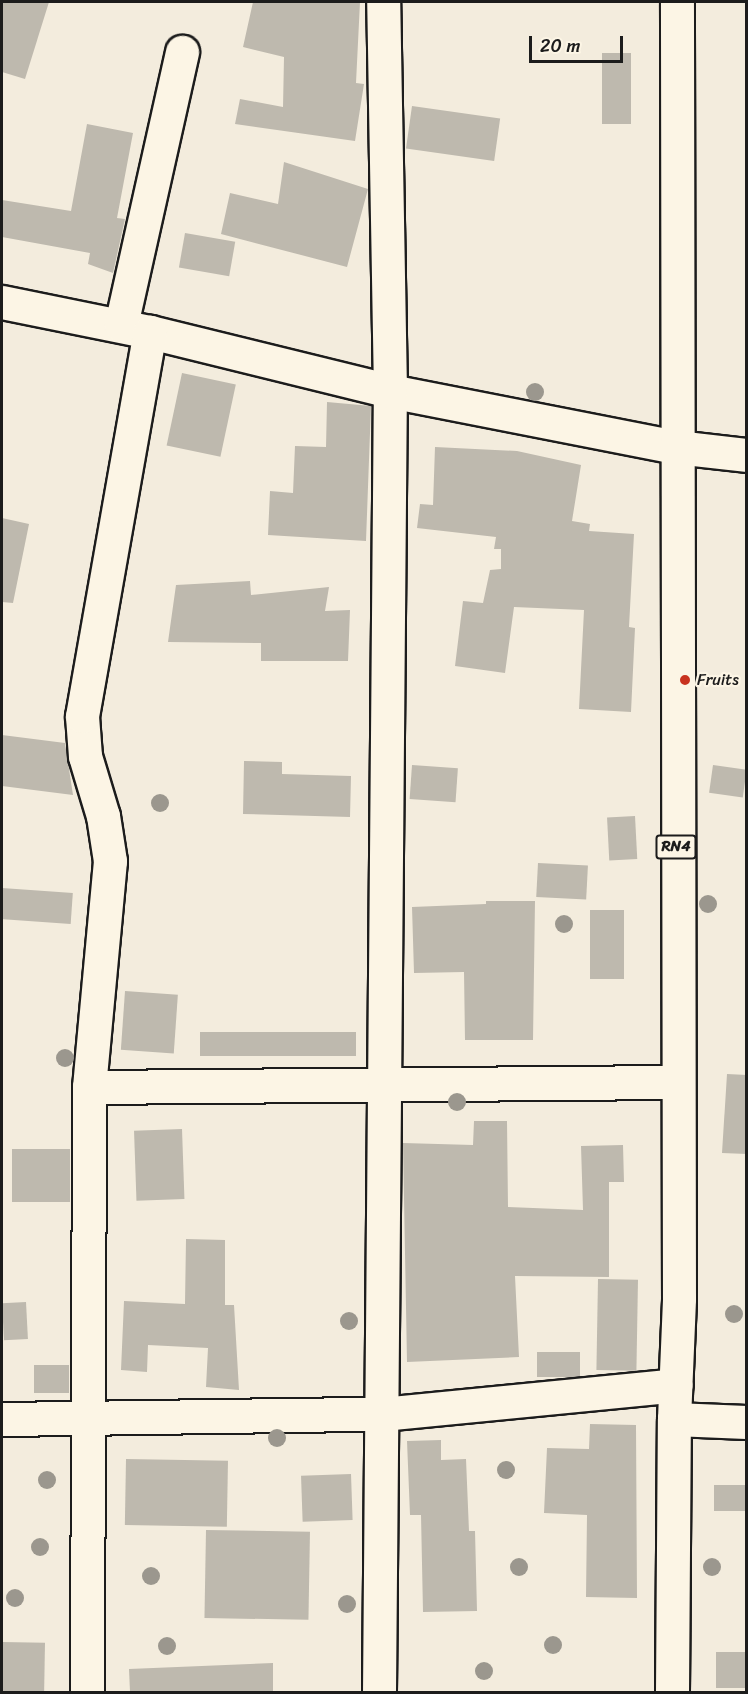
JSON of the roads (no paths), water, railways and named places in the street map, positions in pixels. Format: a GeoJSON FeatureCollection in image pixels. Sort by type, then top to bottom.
{"type":"FeatureCollection","features":[{"type":"Feature","properties":{"kind":"main road"},"geometry":{"type":"LineString","coordinates":[[379,1692],[390,391],[384,2]]}},
{"type":"Feature","properties":{"kind":"main road","name":"RN4"},"geometry":{"type":"LineString","coordinates":[[672,1692],[676,1385],[676,2]]}},
{"type":"Feature","properties":{"kind":"main road"},"geometry":{"type":"LineString","coordinates":[[87,1692],[89,1087],[110,861],[103,816],[85,756],[82,717],[136,328],[182,52]]}},
{"type":"Feature","properties":{"kind":"main road"},"geometry":{"type":"LineString","coordinates":[[2,302],[136,328],[390,391],[676,447],[747,455]]}},
{"type":"Feature","properties":{"kind":"main road"},"geometry":{"type":"LineString","coordinates":[[89,1087],[385,1082],[676,1082]]}},
{"type":"Feature","properties":{"kind":"main road"},"geometry":{"type":"LineString","coordinates":[[2,1419],[382,1414],[676,1385]]}},
{"type":"Feature","properties":{"kind":"main road"},"geometry":{"type":"LineString","coordinates":[[674,1419],[747,1422]]}},
{"type":"Feature","properties":{"kind":"place","name":"Fruits"},"geometry":{"type":"Point","coordinates":[685,680]}}]}
